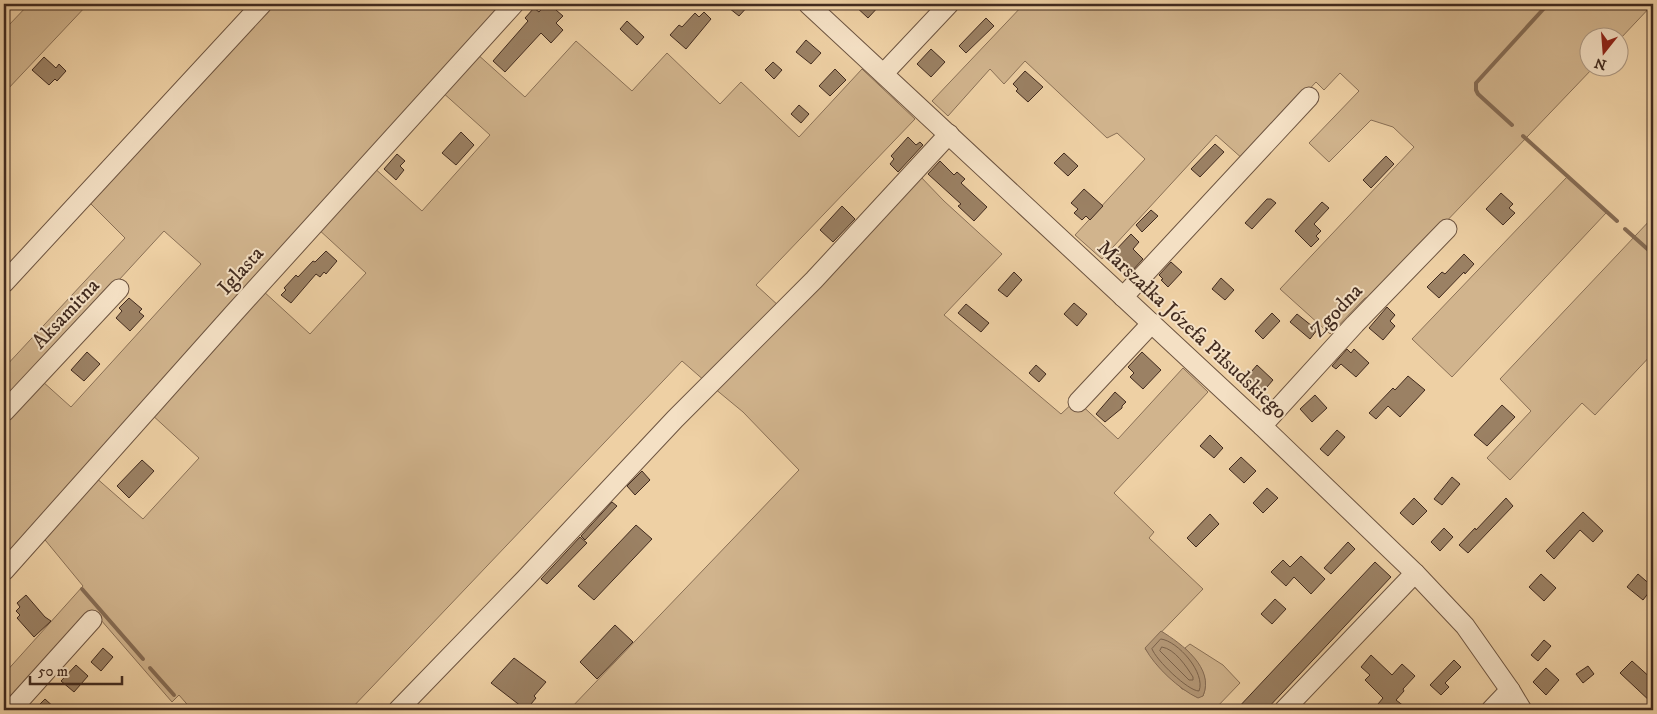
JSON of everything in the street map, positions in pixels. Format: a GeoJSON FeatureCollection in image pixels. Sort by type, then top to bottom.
{"type":"FeatureCollection","features":[{"type":"Feature","properties":{"kind":"street"},"geometry":{"type":"LineString","coordinates":[[4,283],[262,4]]}},
{"type":"Feature","properties":{"kind":"street","name":"Iglasta"},"geometry":{"type":"LineString","coordinates":[[4,571],[514,4]]}},
{"type":"Feature","properties":{"kind":"street"},"geometry":{"type":"LineString","coordinates":[[884,73],[949,4]]}},
{"type":"Feature","properties":{"kind":"street","name":"Marszałka Józefa Piłsudskiego"},"geometry":{"type":"LineString","coordinates":[[814,6],[1262,426],[1415,573],[1465,626],[1522,710]]}},
{"type":"Feature","properties":{"kind":"street"},"geometry":{"type":"LineString","coordinates":[[1123,297],[1309,97]]}},
{"type":"Feature","properties":{"kind":"street"},"geometry":{"type":"LineString","coordinates":[[398,710],[525,579],[675,419],[814,280],[949,134]]}},
{"type":"Feature","properties":{"kind":"street","name":"Zgodna"},"geometry":{"type":"LineString","coordinates":[[1262,426],[1355,324],[1448,229]]}},
{"type":"Feature","properties":{"kind":"street","name":"Aksamitna"},"geometry":{"type":"LineString","coordinates":[[4,412],[119,289]]}},
{"type":"Feature","properties":{"kind":"street"},"geometry":{"type":"LineString","coordinates":[[1078,402],[1152,323]]}},
{"type":"Feature","properties":{"kind":"street"},"geometry":{"type":"LineString","coordinates":[[1284,710],[1415,573]]}},
{"type":"Feature","properties":{"kind":"street"},"geometry":{"type":"LineString","coordinates":[[11,710],[92,620]]}},
{"type":"Feature","properties":{"kind":"street"},"geometry":{"type":"LineString","coordinates":[[1492,710],[1510,690]]}},
{"type":"Feature","properties":{"kind":"shaded area"},"geometry":{"type":"Polygon","coordinates":[[[29,4],[88,4],[6,91],[8,26],[29,4]]]}},
{"type":"Feature","properties":{"kind":"shaded area"},"geometry":{"type":"Polygon","coordinates":[[[275,4],[505,4],[4,560],[5,420],[42,381],[71,407],[201,264],[164,231],[4,405],[4,368],[125,238],[89,202],[275,4]]]}},
{"type":"Feature","properties":{"kind":"shaded area"},"geometry":{"type":"Polygon","coordinates":[[[1024,4],[1653,4],[1630,28],[1580,28],[1580,78],[1583,78],[1375,296],[1365,298],[1330,334],[1280,289],[1414,147],[1393,127],[1371,120],[1329,162],[1309,143],[1359,91],[1340,73],[1324,90],[1316,82],[1244,160],[1216,135],[1102,259],[1075,235],[1145,159],[1117,133],[1107,138],[1025,61],[1004,84],[990,69],[948,116],[932,101],[1024,4]]]}},
{"type":"Feature","properties":{"kind":"shaded area"},"geometry":{"type":"Polygon","coordinates":[[[576,41],[632,91],[667,53],[720,104],[741,82],[799,137],[862,69],[915,119],[756,285],[780,307],[706,382],[682,361],[350,710],[192,710],[179,695],[172,702],[94,612],[4,710],[4,674],[83,586],[41,535],[94,476],[143,519],[199,458],[150,413],[262,290],[310,334],[366,273],[317,228],[372,166],[422,211],[490,135],[441,91],[476,53],[525,97],[576,41]]]}},
{"type":"Feature","properties":{"kind":"shaded area"},"geometry":{"type":"Polygon","coordinates":[[[918,174],[944,201],[1002,254],[944,315],[1061,414],[1076,400],[1118,439],[1183,368],[1208,392],[1114,493],[1154,532],[1149,538],[1203,589],[1145,649],[1182,689],[1203,696],[1205,689],[1202,670],[1185,648],[1190,644],[1223,665],[1240,683],[1214,710],[569,710],[799,470],[743,412],[714,388],[918,174]]]}},
{"type":"Feature","properties":{"kind":"shaded area"},"geometry":{"type":"Polygon","coordinates":[[[1567,177],[1606,213],[1452,377],[1412,339],[1567,177]]]}},
{"type":"Feature","properties":{"kind":"shaded area"},"geometry":{"type":"Polygon","coordinates":[[[1653,217],[1653,353],[1595,415],[1582,403],[1510,480],[1487,458],[1531,411],[1500,379],[1653,217]]]}},
{"type":"Feature","properties":{"kind":"water"},"geometry":{"type":"Polygon","coordinates":[[[1161,631],[1187,650],[1201,667],[1206,686],[1203,696],[1198,698],[1183,689],[1161,670],[1149,655],[1145,648],[1161,631]]]}},
{"type":"Feature","properties":{"kind":"building"},"geometry":{"type":"Polygon","coordinates":[[[546,4],[549,4],[563,16],[556,23],[563,30],[551,43],[541,33],[505,72],[493,61],[528,21],[525,18],[534,8],[539,12],[546,4]]]}},
{"type":"Feature","properties":{"kind":"building"},"geometry":{"type":"Polygon","coordinates":[[[724,4],[750,4],[739,16],[724,4]]]}},
{"type":"Feature","properties":{"kind":"building"},"geometry":{"type":"Polygon","coordinates":[[[853,4],[881,4],[868,18],[853,4]]]}},
{"type":"Feature","properties":{"kind":"building"},"geometry":{"type":"Polygon","coordinates":[[[704,12],[711,19],[686,49],[670,35],[679,25],[682,27],[695,13],[699,17],[704,12]]]}},
{"type":"Feature","properties":{"kind":"building"},"geometry":{"type":"Polygon","coordinates":[[[986,18],[994,26],[966,53],[959,46],[986,18]]]}},
{"type":"Feature","properties":{"kind":"building"},"geometry":{"type":"Polygon","coordinates":[[[627,21],[644,37],[637,45],[620,29],[627,21]]]}},
{"type":"Feature","properties":{"kind":"building"},"geometry":{"type":"Polygon","coordinates":[[[806,40],[821,53],[811,64],[796,52],[806,40]]]}},
{"type":"Feature","properties":{"kind":"building"},"geometry":{"type":"Polygon","coordinates":[[[931,49],[945,62],[931,77],[917,64],[931,49]]]}},
{"type":"Feature","properties":{"kind":"building"},"geometry":{"type":"Polygon","coordinates":[[[44,57],[56,68],[59,64],[66,71],[57,81],[55,79],[49,85],[32,70],[44,57]]]}},
{"type":"Feature","properties":{"kind":"building"},"geometry":{"type":"Polygon","coordinates":[[[773,62],[782,70],[774,79],[765,70],[773,62]]]}},
{"type":"Feature","properties":{"kind":"building"},"geometry":{"type":"Polygon","coordinates":[[[835,69],[846,80],[830,96],[819,86],[835,69]]]}},
{"type":"Feature","properties":{"kind":"building"},"geometry":{"type":"Polygon","coordinates":[[[1025,71],[1043,87],[1028,102],[1016,91],[1018,89],[1013,84],[1025,71]]]}},
{"type":"Feature","properties":{"kind":"building"},"geometry":{"type":"Polygon","coordinates":[[[799,105],[809,114],[801,123],[791,114],[799,105]]]}},
{"type":"Feature","properties":{"kind":"building"},"geometry":{"type":"Polygon","coordinates":[[[461,132],[474,145],[456,165],[442,153],[461,132]]]}},
{"type":"Feature","properties":{"kind":"building"},"geometry":{"type":"Polygon","coordinates":[[[908,137],[916,145],[920,142],[923,145],[898,172],[890,164],[894,159],[891,156],[908,137]]]}},
{"type":"Feature","properties":{"kind":"building"},"geometry":{"type":"Polygon","coordinates":[[[1215,144],[1224,152],[1200,177],[1191,169],[1215,144]]]}},
{"type":"Feature","properties":{"kind":"building"},"geometry":{"type":"Polygon","coordinates":[[[1064,153],[1078,166],[1068,176],[1054,163],[1064,153]]]}},
{"type":"Feature","properties":{"kind":"building"},"geometry":{"type":"Polygon","coordinates":[[[397,154],[405,161],[400,166],[404,170],[396,180],[384,169],[397,154]]]}},
{"type":"Feature","properties":{"kind":"building"},"geometry":{"type":"Polygon","coordinates":[[[1386,156],[1394,164],[1371,188],[1363,180],[1386,156]]]}},
{"type":"Feature","properties":{"kind":"building"},"geometry":{"type":"Polygon","coordinates":[[[940,161],[954,175],[957,172],[965,179],[961,183],[987,207],[974,221],[958,206],[961,204],[928,174],[940,161]]]}},
{"type":"Feature","properties":{"kind":"building"},"geometry":{"type":"Polygon","coordinates":[[[1084,189],[1103,206],[1090,220],[1086,216],[1082,220],[1074,213],[1078,209],[1071,203],[1084,189]]]}},
{"type":"Feature","properties":{"kind":"building"},"geometry":{"type":"Polygon","coordinates":[[[1501,193],[1513,204],[1509,208],[1515,213],[1503,225],[1486,209],[1501,193]]]}},
{"type":"Feature","properties":{"kind":"building"},"geometry":{"type":"Polygon","coordinates":[[[1267,199],[1271,199],[1276,203],[1252,229],[1245,223],[1267,199]]]}},
{"type":"Feature","properties":{"kind":"building"},"geometry":{"type":"Polygon","coordinates":[[[1322,202],[1329,208],[1314,224],[1321,231],[1316,236],[1319,239],[1311,247],[1295,231],[1322,202]]]}},
{"type":"Feature","properties":{"kind":"building"},"geometry":{"type":"Polygon","coordinates":[[[842,206],[855,219],[833,242],[820,230],[842,206]]]}},
{"type":"Feature","properties":{"kind":"building"},"geometry":{"type":"Polygon","coordinates":[[[1151,210],[1158,216],[1142,232],[1136,225],[1151,210]]]}},
{"type":"Feature","properties":{"kind":"building"},"geometry":{"type":"Polygon","coordinates":[[[1131,234],[1139,242],[1133,249],[1143,259],[1132,271],[1113,253],[1131,234]]]}},
{"type":"Feature","properties":{"kind":"building"},"geometry":{"type":"Polygon","coordinates":[[[326,251],[337,261],[326,274],[324,272],[320,277],[316,274],[291,303],[281,295],[286,290],[284,288],[296,275],[298,277],[313,261],[315,262],[326,251]]]}},
{"type":"Feature","properties":{"kind":"building"},"geometry":{"type":"Polygon","coordinates":[[[1464,254],[1474,264],[1439,298],[1427,287],[1442,272],[1445,274],[1464,254]]]}},
{"type":"Feature","properties":{"kind":"building"},"geometry":{"type":"Polygon","coordinates":[[[1171,262],[1182,272],[1168,287],[1159,275],[1171,262]]]}},
{"type":"Feature","properties":{"kind":"building"},"geometry":{"type":"Polygon","coordinates":[[[1014,272],[1022,280],[1007,297],[998,290],[1014,272]]]}},
{"type":"Feature","properties":{"kind":"building"},"geometry":{"type":"Polygon","coordinates":[[[1221,278],[1234,290],[1225,300],[1212,289],[1221,278]]]}},
{"type":"Feature","properties":{"kind":"building"},"geometry":{"type":"Polygon","coordinates":[[[129,298],[142,309],[139,312],[144,316],[130,331],[116,318],[122,311],[119,308],[129,298]]]}},
{"type":"Feature","properties":{"kind":"building"},"geometry":{"type":"Polygon","coordinates":[[[1074,303],[1087,314],[1077,326],[1064,314],[1074,303]]]}},
{"type":"Feature","properties":{"kind":"building"},"geometry":{"type":"Polygon","coordinates":[[[966,304],[989,323],[981,332],[958,313],[966,304]]]}},
{"type":"Feature","properties":{"kind":"building"},"geometry":{"type":"Polygon","coordinates":[[[1387,307],[1395,315],[1390,321],[1395,326],[1383,340],[1369,328],[1387,307]]]}},
{"type":"Feature","properties":{"kind":"building"},"geometry":{"type":"Polygon","coordinates":[[[1272,313],[1280,321],[1263,339],[1255,331],[1272,313]]]}},
{"type":"Feature","properties":{"kind":"building"},"geometry":{"type":"Polygon","coordinates":[[[1297,314],[1317,330],[1310,339],[1290,322],[1297,314]]]}},
{"type":"Feature","properties":{"kind":"building"},"geometry":{"type":"Polygon","coordinates":[[[1347,349],[1351,353],[1354,349],[1369,363],[1356,377],[1341,364],[1336,369],[1332,366],[1347,349]]]}},
{"type":"Feature","properties":{"kind":"building"},"geometry":{"type":"Polygon","coordinates":[[[87,352],[100,364],[84,381],[71,370],[87,352]]]}},
{"type":"Feature","properties":{"kind":"building"},"geometry":{"type":"Polygon","coordinates":[[[1142,352],[1161,370],[1143,389],[1130,377],[1134,373],[1128,367],[1142,352]]]}},
{"type":"Feature","properties":{"kind":"building"},"geometry":{"type":"Polygon","coordinates":[[[1036,365],[1046,374],[1039,382],[1029,373],[1036,365]]]}},
{"type":"Feature","properties":{"kind":"building"},"geometry":{"type":"Polygon","coordinates":[[[1257,365],[1273,380],[1261,394],[1245,379],[1257,365]]]}},
{"type":"Feature","properties":{"kind":"building"},"geometry":{"type":"Polygon","coordinates":[[[1408,376],[1425,390],[1400,417],[1388,406],[1376,419],[1369,413],[1393,388],[1395,390],[1408,376]]]}},
{"type":"Feature","properties":{"kind":"building"},"geometry":{"type":"Polygon","coordinates":[[[1115,392],[1126,402],[1122,408],[1105,422],[1096,414],[1115,392]]]}},
{"type":"Feature","properties":{"kind":"building"},"geometry":{"type":"Polygon","coordinates":[[[1315,395],[1327,408],[1312,422],[1300,409],[1315,395]]]}},
{"type":"Feature","properties":{"kind":"building"},"geometry":{"type":"Polygon","coordinates":[[[1502,405],[1515,417],[1487,446],[1474,435],[1502,405]]]}},
{"type":"Feature","properties":{"kind":"building"},"geometry":{"type":"Polygon","coordinates":[[[1337,430],[1345,437],[1328,456],[1320,449],[1337,430]]]}},
{"type":"Feature","properties":{"kind":"building"},"geometry":{"type":"Polygon","coordinates":[[[1210,435],[1223,448],[1214,458],[1200,446],[1210,435]]]}},
{"type":"Feature","properties":{"kind":"building"},"geometry":{"type":"Polygon","coordinates":[[[1241,457],[1256,471],[1244,483],[1229,469],[1241,457]]]}},
{"type":"Feature","properties":{"kind":"building"},"geometry":{"type":"Polygon","coordinates":[[[142,460],[154,471],[129,498],[117,486],[142,460]]]}},
{"type":"Feature","properties":{"kind":"building"},"geometry":{"type":"Polygon","coordinates":[[[642,471],[650,480],[635,495],[627,486],[642,471]]]}},
{"type":"Feature","properties":{"kind":"building"},"geometry":{"type":"Polygon","coordinates":[[[1452,477],[1460,484],[1442,505],[1434,499],[1452,477]]]}},
{"type":"Feature","properties":{"kind":"building"},"geometry":{"type":"Polygon","coordinates":[[[1267,488],[1278,498],[1263,513],[1253,503],[1267,488]]]}},
{"type":"Feature","properties":{"kind":"building"},"geometry":{"type":"Polygon","coordinates":[[[1414,498],[1427,511],[1413,525],[1400,513],[1414,498]]]}},
{"type":"Feature","properties":{"kind":"building"},"geometry":{"type":"Polygon","coordinates":[[[1506,498],[1513,506],[1468,553],[1459,545],[1506,498]]]}},
{"type":"Feature","properties":{"kind":"building"},"geometry":{"type":"Polygon","coordinates":[[[612,502],[617,506],[585,540],[581,536],[612,502]]]}},
{"type":"Feature","properties":{"kind":"building"},"geometry":{"type":"Polygon","coordinates":[[[1583,512],[1603,531],[1593,542],[1580,530],[1554,559],[1546,551],[1583,512]]]}},
{"type":"Feature","properties":{"kind":"building"},"geometry":{"type":"Polygon","coordinates":[[[1210,514],[1219,524],[1196,547],[1187,538],[1210,514]]]}},
{"type":"Feature","properties":{"kind":"building"},"geometry":{"type":"Polygon","coordinates":[[[636,525],[652,539],[594,600],[578,586],[636,525]]]}},
{"type":"Feature","properties":{"kind":"building"},"geometry":{"type":"Polygon","coordinates":[[[1444,528],[1453,537],[1440,551],[1431,542],[1444,528]]]}},
{"type":"Feature","properties":{"kind":"building"},"geometry":{"type":"Polygon","coordinates":[[[580,537],[587,543],[547,584],[541,579],[580,537]]]}},
{"type":"Feature","properties":{"kind":"building"},"geometry":{"type":"Polygon","coordinates":[[[1348,542],[1355,549],[1331,574],[1324,568],[1348,542]]]}},
{"type":"Feature","properties":{"kind":"building"},"geometry":{"type":"Polygon","coordinates":[[[1301,556],[1325,579],[1311,594],[1294,577],[1286,586],[1271,572],[1283,560],[1290,567],[1301,556]]]}},
{"type":"Feature","properties":{"kind":"building"},"geometry":{"type":"Polygon","coordinates":[[[1375,562],[1391,577],[1266,710],[1236,710],[1375,562]]]}},
{"type":"Feature","properties":{"kind":"building"},"geometry":{"type":"Polygon","coordinates":[[[1541,574],[1556,588],[1544,601],[1529,587],[1541,574]]]}},
{"type":"Feature","properties":{"kind":"building"},"geometry":{"type":"Polygon","coordinates":[[[1638,574],[1653,587],[1643,600],[1627,587],[1638,574]]]}},
{"type":"Feature","properties":{"kind":"building"},"geometry":{"type":"Polygon","coordinates":[[[26,595],[45,617],[51,621],[34,637],[17,618],[20,615],[16,611],[20,607],[17,603],[26,595]]]}},
{"type":"Feature","properties":{"kind":"building"},"geometry":{"type":"Polygon","coordinates":[[[1275,599],[1286,609],[1272,624],[1261,614],[1275,599]]]}},
{"type":"Feature","properties":{"kind":"building"},"geometry":{"type":"Polygon","coordinates":[[[615,625],[633,642],[597,679],[580,662],[615,625]]]}},
{"type":"Feature","properties":{"kind":"building"},"geometry":{"type":"Polygon","coordinates":[[[1544,640],[1551,646],[1538,661],[1531,655],[1544,640]]]}},
{"type":"Feature","properties":{"kind":"building"},"geometry":{"type":"Polygon","coordinates":[[[103,648],[113,657],[101,671],[91,662],[103,648]]]}},
{"type":"Feature","properties":{"kind":"building"},"geometry":{"type":"Polygon","coordinates":[[[1371,655],[1392,675],[1402,664],[1415,676],[1396,700],[1409,710],[1385,710],[1378,704],[1383,698],[1365,680],[1370,675],[1361,667],[1371,655]]]}},
{"type":"Feature","properties":{"kind":"building"},"geometry":{"type":"Polygon","coordinates":[[[514,658],[546,682],[534,696],[536,698],[526,710],[491,683],[514,658]]]}},
{"type":"Feature","properties":{"kind":"building"},"geometry":{"type":"Polygon","coordinates":[[[1454,660],[1461,667],[1445,683],[1449,687],[1441,695],[1430,685],[1454,660]]]}},
{"type":"Feature","properties":{"kind":"building"},"geometry":{"type":"Polygon","coordinates":[[[1632,661],[1653,680],[1653,704],[1620,673],[1632,661]]]}},
{"type":"Feature","properties":{"kind":"building"},"geometry":{"type":"Polygon","coordinates":[[[76,665],[88,676],[74,692],[61,681],[76,665]]]}},
{"type":"Feature","properties":{"kind":"building"},"geometry":{"type":"Polygon","coordinates":[[[1588,666],[1594,674],[1583,683],[1576,674],[1588,666]]]}},
{"type":"Feature","properties":{"kind":"building"},"geometry":{"type":"Polygon","coordinates":[[[1546,668],[1559,680],[1546,695],[1533,682],[1546,668]]]}},
{"type":"Feature","properties":{"kind":"building"},"geometry":{"type":"Polygon","coordinates":[[[45,699],[57,710],[34,710],[45,699]]]}},
{"type":"Feature","properties":{"kind":"waterway"},"geometry":{"type":"LineString","coordinates":[[1512,125],[1478,94],[1476,83],[1548,4]]}},
{"type":"Feature","properties":{"kind":"waterway"},"geometry":{"type":"LineString","coordinates":[[1523,136],[1617,221]]}},
{"type":"Feature","properties":{"kind":"waterway"},"geometry":{"type":"LineString","coordinates":[[1625,229],[1653,254]]}},
{"type":"Feature","properties":{"kind":"waterway"},"geometry":{"type":"LineString","coordinates":[[82,589],[143,659]]}},
{"type":"Feature","properties":{"kind":"waterway"},"geometry":{"type":"LineString","coordinates":[[150,668],[174,695]]}}]}
